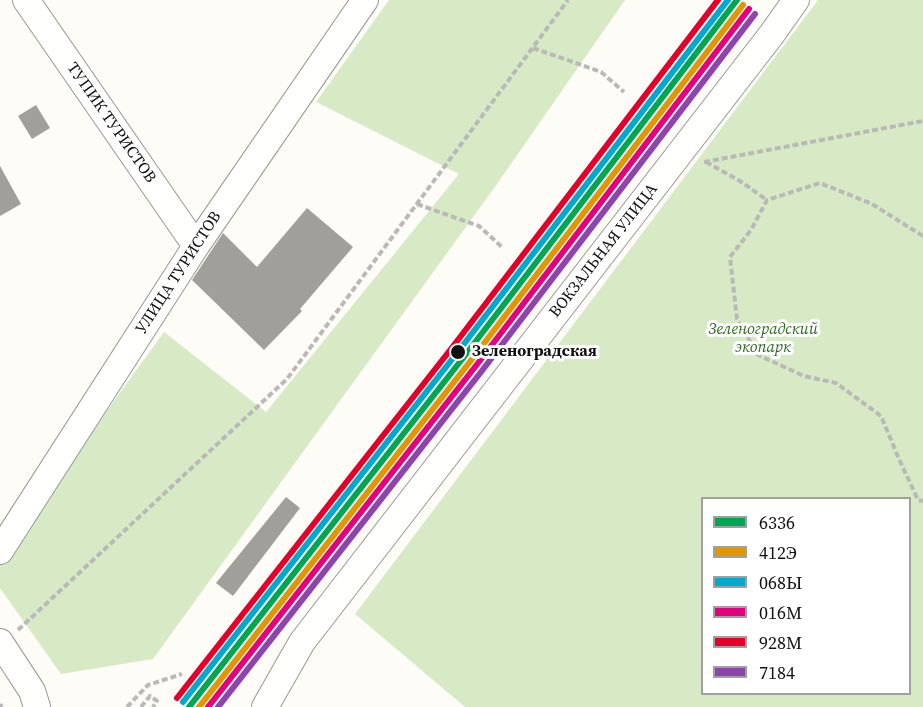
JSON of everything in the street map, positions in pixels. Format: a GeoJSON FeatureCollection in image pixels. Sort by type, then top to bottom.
{"type":"FeatureCollection","features":[{"type":"Feature","properties":{"kind":"street","name":"ТУПИК ТУРИСТОВ"},"geometry":{"type":"LineString","coordinates":[[26,0],[196,246]]}},
{"type":"Feature","properties":{"kind":"street","name":"УЛИЦА ТУРИСТОВ"},"geometry":{"type":"LineString","coordinates":[[0,551],[196,246],[365,0]]}},
{"type":"Feature","properties":{"kind":"street","name":"ВОКЗАЛЬНАЯ УЛИЦА"},"geometry":{"type":"LineString","coordinates":[[265,707],[302,642],[796,0]]}},
{"type":"Feature","properties":{"kind":"street"},"geometry":{"type":"LineString","coordinates":[[1,644],[32,691],[37,707]]}},
{"type":"Feature","properties":{"kind":"path"},"geometry":{"type":"LineString","coordinates":[[1,644],[287,379],[568,0]]}},
{"type":"Feature","properties":{"kind":"path"},"geometry":{"type":"LineString","coordinates":[[533,48],[601,72],[624,92]]}},
{"type":"Feature","properties":{"kind":"path"},"geometry":{"type":"LineString","coordinates":[[668,169],[923,122]]}},
{"type":"Feature","properties":{"kind":"path"},"geometry":{"type":"LineString","coordinates":[[705,161],[767,200]]}},
{"type":"Feature","properties":{"kind":"path"},"geometry":{"type":"LineString","coordinates":[[923,236],[872,204],[820,183],[767,200],[752,230],[730,257],[737,319],[758,355],[804,376],[836,383],[881,416],[918,500],[923,501]]}},
{"type":"Feature","properties":{"kind":"path"},"geometry":{"type":"LineString","coordinates":[[417,204],[479,226],[503,248]]}},
{"type":"Feature","properties":{"kind":"path"},"geometry":{"type":"LineString","coordinates":[[127,707],[148,685],[182,674]]}},
{"type":"Feature","properties":{"kind":"path"},"geometry":{"type":"LineString","coordinates":[[141,707],[150,696],[157,701],[153,707]]}},
{"type":"Feature","properties":{"kind":"green space"},"geometry":{"type":"Polygon","coordinates":[[[389,0],[625,0],[497,184],[153,659],[61,674],[0,588],[0,558],[164,332],[266,412],[459,174],[316,102],[389,0]]]}},
{"type":"Feature","properties":{"kind":"green space","name":"Зеленоградский экопарк"},"geometry":{"type":"Polygon","coordinates":[[[818,0],[923,0],[923,707],[465,707],[355,614],[818,0]]]}},
{"type":"Feature","properties":{"kind":"building"},"geometry":{"type":"Polygon","coordinates":[[[36,105],[50,128],[32,139],[18,116],[36,105]]]}},
{"type":"Feature","properties":{"kind":"building"},"geometry":{"type":"Polygon","coordinates":[[[0,166],[21,204],[0,216],[0,166]]]}},
{"type":"Feature","properties":{"kind":"building"},"geometry":{"type":"Polygon","coordinates":[[[307,208],[353,247],[300,309],[302,311],[264,350],[192,280],[223,233],[257,267],[307,208]]]}},
{"type":"Feature","properties":{"kind":"building"},"geometry":{"type":"Polygon","coordinates":[[[286,497],[300,508],[233,596],[216,583],[286,497]]]}},
{"type":"Feature","properties":{"kind":"transit line","name":"928М"},"geometry":{"type":"LineString","coordinates":[[177,698],[451,349],[718,0]]}},
{"type":"Feature","properties":{"kind":"transit line","name":"068Ы"},"geometry":{"type":"LineString","coordinates":[[183,702],[457,353],[728,0]]}},
{"type":"Feature","properties":{"kind":"transit line","name":"6336"},"geometry":{"type":"LineString","coordinates":[[189,707],[463,358],[737,0]]}},
{"type":"Feature","properties":{"kind":"transit line","name":"412Э"},"geometry":{"type":"LineString","coordinates":[[199,707],[469,363],[743,5]]}},
{"type":"Feature","properties":{"kind":"transit line","name":"016М"},"geometry":{"type":"LineString","coordinates":[[208,707],[475,367],[749,9]]}},
{"type":"Feature","properties":{"kind":"transit line","name":"7184"},"geometry":{"type":"LineString","coordinates":[[218,707],[481,372],[755,14]]}},
{"type":"Feature","properties":{"kind":"place","name":"Зеленоградская"},"geometry":{"type":"Point","coordinates":[458,352]}}]}
